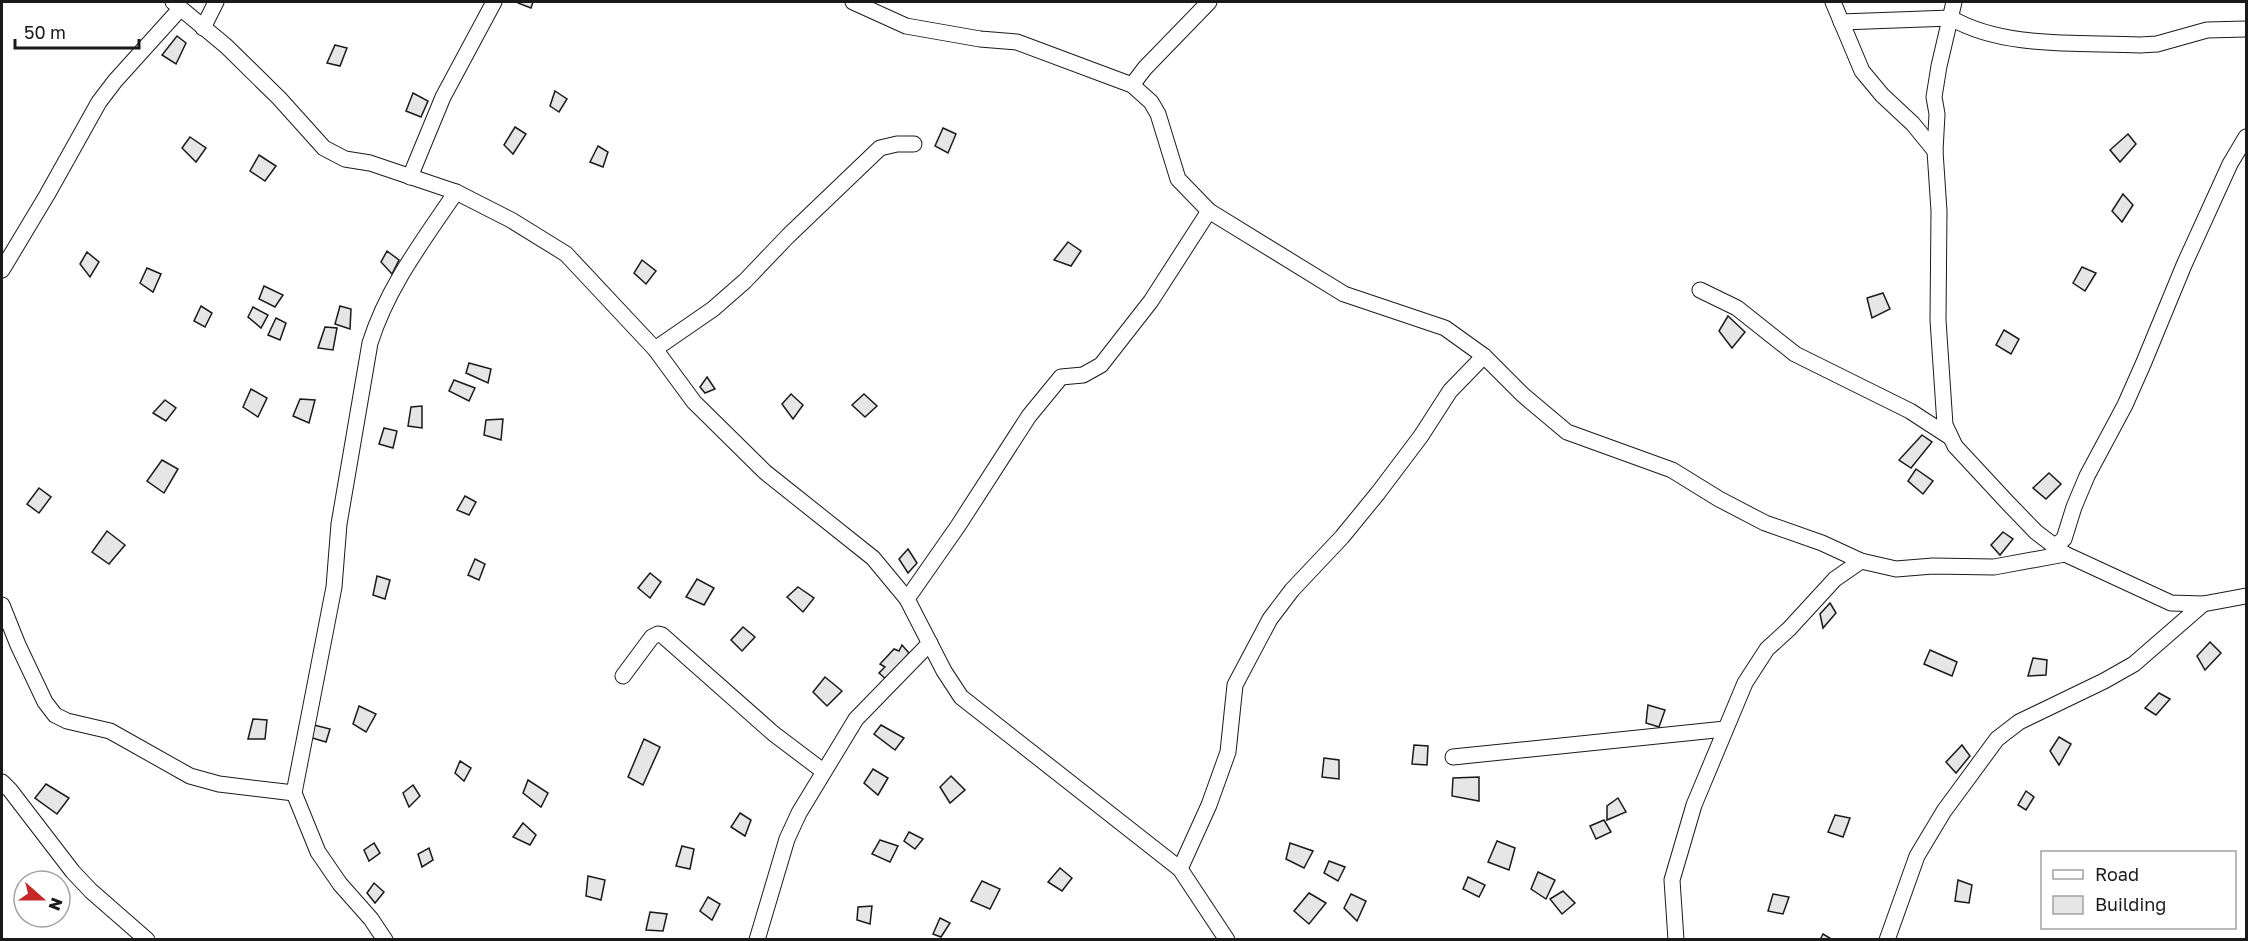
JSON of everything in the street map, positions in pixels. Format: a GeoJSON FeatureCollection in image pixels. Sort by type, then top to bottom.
{"type":"FeatureCollection","features":[{"type":"Feature","properties":{"kind":"street"},"geometry":{"type":"LineString","coordinates":[[203,28],[216,2]]}},
{"type":"Feature","properties":{"kind":"street"},"geometry":{"type":"LineString","coordinates":[[410,177],[443,98],[494,2]]}},
{"type":"Feature","properties":{"kind":"street"},"geometry":{"type":"LineString","coordinates":[[852,2],[906,26],[980,39],[1017,42],[1132,85],[1151,102],[1158,114],[1178,179],[1209,211],[1344,294],[1445,328],[1484,356],[1522,395],[1567,432],[1672,470],[1719,499],[1765,523],[1822,543],[1861,561],[1896,568],[1994,567],[2059,550]]}},
{"type":"Feature","properties":{"kind":"street"},"geometry":{"type":"LineString","coordinates":[[1132,85],[1145,68],[1209,2]]}},
{"type":"Feature","properties":{"kind":"street"},"geometry":{"type":"LineString","coordinates":[[1833,2],[1862,71],[1882,95],[1913,124],[1935,151]]}},
{"type":"Feature","properties":{"kind":"street"},"geometry":{"type":"LineString","coordinates":[[1954,2],[1935,86],[1940,357],[1944,415],[1950,437],[1955,446],[2022,517],[2059,550],[2171,603],[2203,604],[2247,596]]}},
{"type":"Feature","properties":{"kind":"street"},"geometry":{"type":"LineString","coordinates":[[2,270],[99,102],[177,5],[226,46],[279,98],[324,148],[345,159],[370,164],[456,192],[511,220],[566,254],[655,349],[694,402],[765,472],[873,558],[907,599],[961,697],[1180,869],[1227,939]]}},
{"type":"Feature","properties":{"kind":"street"},"geometry":{"type":"LineString","coordinates":[[1841,22],[1951,18],[1964,25],[1988,32],[2027,41],[2054,43],[2157,44],[2206,30],[2247,29]]}},
{"type":"Feature","properties":{"kind":"street"},"geometry":{"type":"LineString","coordinates":[[2059,550],[2087,476],[2125,405],[2230,164],[2247,137]]}},
{"type":"Feature","properties":{"kind":"street"},"geometry":{"type":"LineString","coordinates":[[655,349],[713,309],[745,281],[788,236],[880,148],[897,144],[914,144]]}},
{"type":"Feature","properties":{"kind":"street"},"geometry":{"type":"LineString","coordinates":[[385,939],[371,919],[340,884],[318,852],[294,793],[334,587],[339,524],[370,343],[379,315],[391,290],[456,192]]}},
{"type":"Feature","properties":{"kind":"street"},"geometry":{"type":"LineString","coordinates":[[907,599],[958,526],[1029,416],[1061,378],[1083,375],[1101,365],[1151,301],[1209,211]]}},
{"type":"Feature","properties":{"kind":"street"},"geometry":{"type":"LineString","coordinates":[[1700,290],[1737,308],[1795,354],[1910,411],[1950,437]]}},
{"type":"Feature","properties":{"kind":"street"},"geometry":{"type":"LineString","coordinates":[[1180,869],[1209,805],[1228,752],[1235,685],[1270,619],[1292,590],[1305,579],[1371,502],[1421,435],[1450,391],[1484,356]]}},
{"type":"Feature","properties":{"kind":"street"},"geometry":{"type":"LineString","coordinates":[[1676,939],[1672,880],[1694,805],[1745,683],[1767,649],[1789,629],[1835,579],[1861,561]]}},
{"type":"Feature","properties":{"kind":"street"},"geometry":{"type":"LineString","coordinates":[[2,604],[22,654],[45,702],[55,715],[67,721],[110,731],[190,776],[219,784],[294,793]]}},
{"type":"Feature","properties":{"kind":"street"},"geometry":{"type":"LineString","coordinates":[[1887,939],[1917,856],[1944,811],[1997,739],[2019,722],[2134,664],[2203,604]]}},
{"type":"Feature","properties":{"kind":"street"},"geometry":{"type":"LineString","coordinates":[[623,676],[652,637],[657,634],[662,635],[774,734],[824,771]]}},
{"type":"Feature","properties":{"kind":"street"},"geometry":{"type":"LineString","coordinates":[[757,939],[787,839],[799,813],[856,719],[930,643]]}},
{"type":"Feature","properties":{"kind":"street"},"geometry":{"type":"LineString","coordinates":[[1453,757],[1725,729]]}},
{"type":"Feature","properties":{"kind":"street"},"geometry":{"type":"LineString","coordinates":[[2,782],[73,872],[91,891],[147,939]]}},
{"type":"Feature","properties":{"kind":"building"},"geometry":{"type":"Polygon","coordinates":[[[518,2],[533,2],[531,8],[518,2]]]}},
{"type":"Feature","properties":{"kind":"building"},"geometry":{"type":"Polygon","coordinates":[[[177,36],[186,43],[176,64],[162,55],[177,36]]]}},
{"type":"Feature","properties":{"kind":"building"},"geometry":{"type":"Polygon","coordinates":[[[335,45],[347,48],[340,66],[327,63],[335,45]]]}},
{"type":"Feature","properties":{"kind":"building"},"geometry":{"type":"Polygon","coordinates":[[[555,91],[567,99],[559,112],[550,106],[555,91]]]}},
{"type":"Feature","properties":{"kind":"building"},"geometry":{"type":"Polygon","coordinates":[[[413,93],[428,101],[421,117],[406,111],[413,93]]]}},
{"type":"Feature","properties":{"kind":"building"},"geometry":{"type":"Polygon","coordinates":[[[515,127],[526,134],[513,154],[504,145],[515,127]]]}},
{"type":"Feature","properties":{"kind":"building"},"geometry":{"type":"Polygon","coordinates":[[[943,128],[956,134],[948,153],[935,146],[943,128]]]}},
{"type":"Feature","properties":{"kind":"building"},"geometry":{"type":"Polygon","coordinates":[[[2128,134],[2136,144],[2120,162],[2110,150],[2128,134]]]}},
{"type":"Feature","properties":{"kind":"building"},"geometry":{"type":"Polygon","coordinates":[[[190,137],[206,148],[196,162],[182,148],[190,137]]]}},
{"type":"Feature","properties":{"kind":"building"},"geometry":{"type":"Polygon","coordinates":[[[598,146],[608,152],[603,167],[590,162],[598,146]]]}},
{"type":"Feature","properties":{"kind":"building"},"geometry":{"type":"Polygon","coordinates":[[[259,155],[276,166],[265,181],[250,171],[259,155]]]}},
{"type":"Feature","properties":{"kind":"building"},"geometry":{"type":"Polygon","coordinates":[[[2123,194],[2133,205],[2122,222],[2112,211],[2123,194]]]}},
{"type":"Feature","properties":{"kind":"building"},"geometry":{"type":"Polygon","coordinates":[[[1068,242],[1081,251],[1071,266],[1054,260],[1068,242]]]}},
{"type":"Feature","properties":{"kind":"building"},"geometry":{"type":"Polygon","coordinates":[[[387,251],[399,260],[392,274],[381,262],[387,251]]]}},
{"type":"Feature","properties":{"kind":"building"},"geometry":{"type":"Polygon","coordinates":[[[87,252],[99,262],[90,277],[80,264],[87,252]]]}},
{"type":"Feature","properties":{"kind":"building"},"geometry":{"type":"Polygon","coordinates":[[[642,260],[656,271],[646,284],[634,273],[642,260]]]}},
{"type":"Feature","properties":{"kind":"building"},"geometry":{"type":"Polygon","coordinates":[[[2082,267],[2096,273],[2085,291],[2073,283],[2082,267]]]}},
{"type":"Feature","properties":{"kind":"building"},"geometry":{"type":"Polygon","coordinates":[[[147,268],[161,274],[153,292],[140,283],[147,268]]]}},
{"type":"Feature","properties":{"kind":"building"},"geometry":{"type":"Polygon","coordinates":[[[264,286],[283,295],[275,307],[259,299],[264,286]]]}},
{"type":"Feature","properties":{"kind":"building"},"geometry":{"type":"Polygon","coordinates":[[[1883,293],[1890,309],[1872,318],[1867,298],[1883,293]]]}},
{"type":"Feature","properties":{"kind":"building"},"geometry":{"type":"Polygon","coordinates":[[[201,306],[212,313],[205,327],[194,321],[201,306]]]}},
{"type":"Feature","properties":{"kind":"building"},"geometry":{"type":"Polygon","coordinates":[[[340,306],[351,309],[350,329],[335,324],[340,306]]]}},
{"type":"Feature","properties":{"kind":"building"},"geometry":{"type":"Polygon","coordinates":[[[253,307],[268,315],[261,328],[248,317],[253,307]]]}},
{"type":"Feature","properties":{"kind":"building"},"geometry":{"type":"Polygon","coordinates":[[[1728,316],[1745,332],[1732,348],[1719,331],[1728,316]]]}},
{"type":"Feature","properties":{"kind":"building"},"geometry":{"type":"Polygon","coordinates":[[[276,318],[286,323],[280,340],[268,335],[276,318]]]}},
{"type":"Feature","properties":{"kind":"building"},"geometry":{"type":"Polygon","coordinates":[[[325,327],[337,328],[333,350],[318,348],[325,327]]]}},
{"type":"Feature","properties":{"kind":"building"},"geometry":{"type":"Polygon","coordinates":[[[2004,330],[2019,339],[2011,354],[1996,345],[2004,330]]]}},
{"type":"Feature","properties":{"kind":"building"},"geometry":{"type":"Polygon","coordinates":[[[469,363],[491,369],[488,383],[466,373],[469,363]]]}},
{"type":"Feature","properties":{"kind":"building"},"geometry":{"type":"Polygon","coordinates":[[[707,377],[715,389],[705,393],[700,387],[707,377]]]}},
{"type":"Feature","properties":{"kind":"building"},"geometry":{"type":"Polygon","coordinates":[[[454,380],[475,388],[469,401],[449,391],[454,380]]]}},
{"type":"Feature","properties":{"kind":"building"},"geometry":{"type":"Polygon","coordinates":[[[251,389],[267,398],[258,417],[243,407],[251,389]]]}},
{"type":"Feature","properties":{"kind":"building"},"geometry":{"type":"Polygon","coordinates":[[[791,394],[803,405],[793,419],[782,404],[791,394]]]}},
{"type":"Feature","properties":{"kind":"building"},"geometry":{"type":"Polygon","coordinates":[[[864,394],[877,406],[865,417],[852,405],[864,394]]]}},
{"type":"Feature","properties":{"kind":"building"},"geometry":{"type":"Polygon","coordinates":[[[300,399],[315,400],[309,423],[293,416],[300,399]]]}},
{"type":"Feature","properties":{"kind":"building"},"geometry":{"type":"Polygon","coordinates":[[[165,400],[176,408],[166,421],[153,413],[165,400]]]}},
{"type":"Feature","properties":{"kind":"building"},"geometry":{"type":"Polygon","coordinates":[[[422,406],[422,428],[408,426],[411,407],[422,406]]]}},
{"type":"Feature","properties":{"kind":"building"},"geometry":{"type":"Polygon","coordinates":[[[503,419],[501,440],[484,435],[486,420],[503,419]]]}},
{"type":"Feature","properties":{"kind":"building"},"geometry":{"type":"Polygon","coordinates":[[[384,428],[397,431],[393,448],[379,444],[384,428]]]}},
{"type":"Feature","properties":{"kind":"building"},"geometry":{"type":"Polygon","coordinates":[[[1922,435],[1932,442],[1911,468],[1899,460],[1922,435]]]}},
{"type":"Feature","properties":{"kind":"building"},"geometry":{"type":"Polygon","coordinates":[[[162,460],[178,469],[164,493],[147,481],[162,460]]]}},
{"type":"Feature","properties":{"kind":"building"},"geometry":{"type":"Polygon","coordinates":[[[1916,469],[1933,481],[1923,494],[1908,481],[1916,469]]]}},
{"type":"Feature","properties":{"kind":"building"},"geometry":{"type":"Polygon","coordinates":[[[2049,473],[2061,484],[2046,499],[2033,488],[2049,473]]]}},
{"type":"Feature","properties":{"kind":"building"},"geometry":{"type":"Polygon","coordinates":[[[39,488],[51,497],[39,513],[27,504],[39,488]]]}},
{"type":"Feature","properties":{"kind":"building"},"geometry":{"type":"Polygon","coordinates":[[[465,496],[476,502],[469,515],[457,510],[465,496]]]}},
{"type":"Feature","properties":{"kind":"building"},"geometry":{"type":"Polygon","coordinates":[[[107,531],[125,545],[109,564],[92,552],[107,531]]]}},
{"type":"Feature","properties":{"kind":"building"},"geometry":{"type":"Polygon","coordinates":[[[2003,532],[2013,539],[2000,555],[1991,545],[2003,532]]]}},
{"type":"Feature","properties":{"kind":"building"},"geometry":{"type":"Polygon","coordinates":[[[908,549],[917,563],[908,573],[899,559],[908,549]]]}},
{"type":"Feature","properties":{"kind":"building"},"geometry":{"type":"Polygon","coordinates":[[[475,559],[485,564],[479,580],[468,575],[475,559]]]}},
{"type":"Feature","properties":{"kind":"building"},"geometry":{"type":"Polygon","coordinates":[[[650,573],[661,582],[650,598],[638,588],[650,573]]]}},
{"type":"Feature","properties":{"kind":"building"},"geometry":{"type":"Polygon","coordinates":[[[377,576],[390,580],[385,599],[373,595],[377,576]]]}},
{"type":"Feature","properties":{"kind":"building"},"geometry":{"type":"Polygon","coordinates":[[[697,579],[714,588],[704,605],[686,597],[697,579]]]}},
{"type":"Feature","properties":{"kind":"building"},"geometry":{"type":"Polygon","coordinates":[[[798,587],[814,598],[803,612],[787,597],[798,587]]]}},
{"type":"Feature","properties":{"kind":"building"},"geometry":{"type":"Polygon","coordinates":[[[1830,603],[1836,613],[1823,628],[1820,614],[1830,603]]]}},
{"type":"Feature","properties":{"kind":"building"},"geometry":{"type":"Polygon","coordinates":[[[743,627],[755,637],[742,651],[731,640],[743,627]]]}},
{"type":"Feature","properties":{"kind":"building"},"geometry":{"type":"Polygon","coordinates":[[[2210,642],[2221,653],[2205,670],[2197,656],[2210,642]]]}},
{"type":"Feature","properties":{"kind":"building"},"geometry":{"type":"Polygon","coordinates":[[[902,645],[909,653],[887,680],[879,673],[885,667],[880,664],[894,649],[899,651],[902,645]]]}},
{"type":"Feature","properties":{"kind":"building"},"geometry":{"type":"Polygon","coordinates":[[[1930,650],[1957,662],[1952,676],[1924,664],[1930,650]]]}},
{"type":"Feature","properties":{"kind":"building"},"geometry":{"type":"Polygon","coordinates":[[[2033,658],[2047,660],[2046,675],[2028,676],[2033,658]]]}},
{"type":"Feature","properties":{"kind":"building"},"geometry":{"type":"Polygon","coordinates":[[[825,677],[842,691],[827,706],[813,692],[825,677]]]}},
{"type":"Feature","properties":{"kind":"building"},"geometry":{"type":"Polygon","coordinates":[[[2159,693],[2170,699],[2156,715],[2145,708],[2159,693]]]}},
{"type":"Feature","properties":{"kind":"building"},"geometry":{"type":"Polygon","coordinates":[[[1648,705],[1665,710],[1659,727],[1646,723],[1648,705]]]}},
{"type":"Feature","properties":{"kind":"building"},"geometry":{"type":"Polygon","coordinates":[[[359,706],[376,714],[366,732],[353,724],[359,706]]]}},
{"type":"Feature","properties":{"kind":"building"},"geometry":{"type":"Polygon","coordinates":[[[253,719],[267,720],[265,739],[248,739],[253,719]]]}},
{"type":"Feature","properties":{"kind":"building"},"geometry":{"type":"Polygon","coordinates":[[[314,725],[330,729],[326,742],[309,737],[314,725]]]}},
{"type":"Feature","properties":{"kind":"building"},"geometry":{"type":"Polygon","coordinates":[[[881,725],[904,738],[895,750],[874,734],[881,725]]]}},
{"type":"Feature","properties":{"kind":"building"},"geometry":{"type":"Polygon","coordinates":[[[2059,737],[2071,744],[2059,765],[2050,751],[2059,737]]]}},
{"type":"Feature","properties":{"kind":"building"},"geometry":{"type":"Polygon","coordinates":[[[644,739],[660,747],[643,785],[628,777],[644,739]]]}},
{"type":"Feature","properties":{"kind":"building"},"geometry":{"type":"Polygon","coordinates":[[[1414,745],[1428,746],[1427,765],[1412,764],[1414,745]]]}},
{"type":"Feature","properties":{"kind":"building"},"geometry":{"type":"Polygon","coordinates":[[[1962,745],[1970,756],[1956,773],[1946,762],[1962,745]]]}},
{"type":"Feature","properties":{"kind":"building"},"geometry":{"type":"Polygon","coordinates":[[[1324,758],[1339,760],[1339,779],[1322,777],[1324,758]]]}},
{"type":"Feature","properties":{"kind":"building"},"geometry":{"type":"Polygon","coordinates":[[[460,761],[471,768],[464,781],[455,773],[460,761]]]}},
{"type":"Feature","properties":{"kind":"building"},"geometry":{"type":"Polygon","coordinates":[[[873,769],[888,778],[878,795],[864,783],[873,769]]]}},
{"type":"Feature","properties":{"kind":"building"},"geometry":{"type":"Polygon","coordinates":[[[951,776],[965,790],[950,803],[940,787],[951,776]]]}},
{"type":"Feature","properties":{"kind":"building"},"geometry":{"type":"Polygon","coordinates":[[[1479,777],[1479,801],[1452,796],[1453,778],[1479,777]]]}},
{"type":"Feature","properties":{"kind":"building"},"geometry":{"type":"Polygon","coordinates":[[[528,780],[548,793],[541,807],[523,793],[528,780]]]}},
{"type":"Feature","properties":{"kind":"building"},"geometry":{"type":"Polygon","coordinates":[[[46,784],[69,798],[57,814],[35,798],[46,784]]]}},
{"type":"Feature","properties":{"kind":"building"},"geometry":{"type":"Polygon","coordinates":[[[413,785],[420,796],[409,807],[403,793],[413,785]]]}},
{"type":"Feature","properties":{"kind":"building"},"geometry":{"type":"Polygon","coordinates":[[[2026,791],[2034,797],[2026,810],[2018,805],[2026,791]]]}},
{"type":"Feature","properties":{"kind":"building"},"geometry":{"type":"Polygon","coordinates":[[[1618,798],[1626,812],[1607,820],[1607,806],[1618,798]]]}},
{"type":"Feature","properties":{"kind":"building"},"geometry":{"type":"Polygon","coordinates":[[[740,813],[751,820],[745,836],[731,827],[740,813]]]}},
{"type":"Feature","properties":{"kind":"building"},"geometry":{"type":"Polygon","coordinates":[[[1835,815],[1850,818],[1843,837],[1828,832],[1835,815]]]}},
{"type":"Feature","properties":{"kind":"building"},"geometry":{"type":"Polygon","coordinates":[[[1604,820],[1611,832],[1596,839],[1590,826],[1604,820]]]}},
{"type":"Feature","properties":{"kind":"building"},"geometry":{"type":"Polygon","coordinates":[[[523,823],[536,835],[530,845],[513,837],[523,823]]]}},
{"type":"Feature","properties":{"kind":"building"},"geometry":{"type":"Polygon","coordinates":[[[909,832],[923,839],[915,849],[904,841],[909,832]]]}},
{"type":"Feature","properties":{"kind":"building"},"geometry":{"type":"Polygon","coordinates":[[[880,840],[898,846],[890,862],[872,854],[880,840]]]}},
{"type":"Feature","properties":{"kind":"building"},"geometry":{"type":"Polygon","coordinates":[[[1497,841],[1515,848],[1509,870],[1488,862],[1497,841]]]}},
{"type":"Feature","properties":{"kind":"building"},"geometry":{"type":"Polygon","coordinates":[[[374,843],[380,853],[369,861],[364,850],[374,843]]]}},
{"type":"Feature","properties":{"kind":"building"},"geometry":{"type":"Polygon","coordinates":[[[1290,843],[1313,851],[1304,868],[1286,859],[1290,843]]]}},
{"type":"Feature","properties":{"kind":"building"},"geometry":{"type":"Polygon","coordinates":[[[682,846],[694,849],[690,869],[676,866],[682,846]]]}},
{"type":"Feature","properties":{"kind":"building"},"geometry":{"type":"Polygon","coordinates":[[[429,848],[433,860],[422,867],[418,854],[429,848]]]}},
{"type":"Feature","properties":{"kind":"building"},"geometry":{"type":"Polygon","coordinates":[[[1329,861],[1345,867],[1338,881],[1324,873],[1329,861]]]}},
{"type":"Feature","properties":{"kind":"building"},"geometry":{"type":"Polygon","coordinates":[[[1060,868],[1072,878],[1062,891],[1048,882],[1060,868]]]}},
{"type":"Feature","properties":{"kind":"building"},"geometry":{"type":"Polygon","coordinates":[[[1538,872],[1555,880],[1546,899],[1531,889],[1538,872]]]}},
{"type":"Feature","properties":{"kind":"building"},"geometry":{"type":"Polygon","coordinates":[[[588,876],[605,880],[601,900],[586,896],[588,876]]]}},
{"type":"Feature","properties":{"kind":"building"},"geometry":{"type":"Polygon","coordinates":[[[1468,877],[1485,885],[1479,897],[1463,889],[1468,877]]]}},
{"type":"Feature","properties":{"kind":"building"},"geometry":{"type":"Polygon","coordinates":[[[1958,880],[1972,885],[1969,903],[1955,901],[1958,880]]]}},
{"type":"Feature","properties":{"kind":"building"},"geometry":{"type":"Polygon","coordinates":[[[982,881],[1000,889],[990,909],[971,901],[982,881]]]}},
{"type":"Feature","properties":{"kind":"building"},"geometry":{"type":"Polygon","coordinates":[[[374,883],[384,892],[375,903],[367,893],[374,883]]]}},
{"type":"Feature","properties":{"kind":"building"},"geometry":{"type":"Polygon","coordinates":[[[1563,891],[1575,903],[1562,914],[1550,899],[1563,891]]]}},
{"type":"Feature","properties":{"kind":"building"},"geometry":{"type":"Polygon","coordinates":[[[1309,893],[1326,903],[1309,924],[1294,911],[1309,893]]]}},
{"type":"Feature","properties":{"kind":"building"},"geometry":{"type":"Polygon","coordinates":[[[1351,894],[1366,901],[1357,921],[1344,908],[1351,894]]]}},
{"type":"Feature","properties":{"kind":"building"},"geometry":{"type":"Polygon","coordinates":[[[1773,894],[1789,897],[1783,914],[1768,911],[1773,894]]]}},
{"type":"Feature","properties":{"kind":"building"},"geometry":{"type":"Polygon","coordinates":[[[708,897],[720,904],[712,920],[700,911],[708,897]]]}},
{"type":"Feature","properties":{"kind":"building"},"geometry":{"type":"Polygon","coordinates":[[[872,906],[870,924],[857,920],[858,907],[872,906]]]}},
{"type":"Feature","properties":{"kind":"building"},"geometry":{"type":"Polygon","coordinates":[[[650,912],[667,914],[663,931],[646,930],[650,912]]]}},
{"type":"Feature","properties":{"kind":"building"},"geometry":{"type":"Polygon","coordinates":[[[940,918],[950,923],[941,937],[933,934],[940,918]]]}},
{"type":"Feature","properties":{"kind":"building"},"geometry":{"type":"Polygon","coordinates":[[[1823,934],[1833,940],[1820,940],[1823,934]]]}}]}
